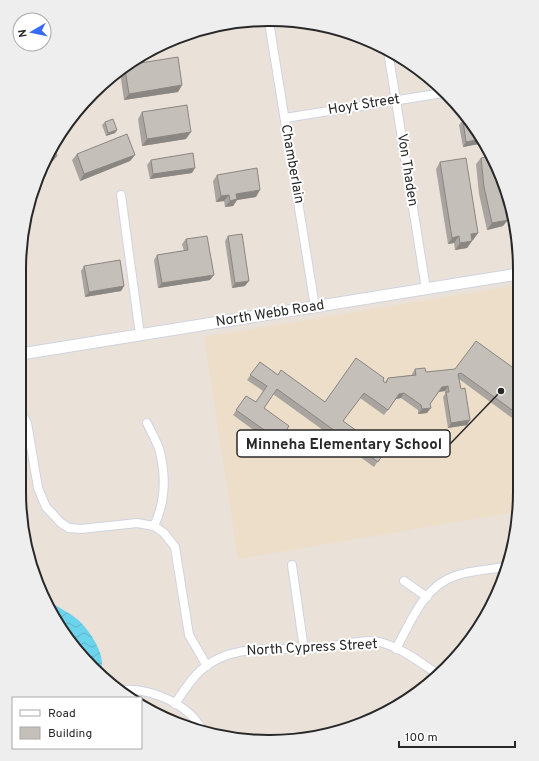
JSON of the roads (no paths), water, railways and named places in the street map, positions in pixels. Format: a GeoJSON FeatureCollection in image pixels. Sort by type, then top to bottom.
{"type":"FeatureCollection","features":[{"type":"Feature","properties":{"kind":"main road","name":"North Webb Road"},"geometry":{"type":"LineString","coordinates":[[26,353],[513,275]]}},
{"type":"Feature","properties":{"kind":"street","name":"Chamberlain"},"geometry":{"type":"LineString","coordinates":[[270,26],[315,307]]}},
{"type":"Feature","properties":{"kind":"street","name":"Von Thaden"},"geometry":{"type":"LineString","coordinates":[[389,58],[426,289]]}},
{"type":"Feature","properties":{"kind":"street","name":"Hoyt Street"},"geometry":{"type":"LineString","coordinates":[[285,118],[438,94]]}},
{"type":"Feature","properties":{"kind":"street"},"geometry":{"type":"LineString","coordinates":[[121,195],[140,335]]}},
{"type":"Feature","properties":{"kind":"street"},"geometry":{"type":"LineString","coordinates":[[26,421],[38,488],[46,507],[61,523],[69,528],[81,529],[137,523],[154,526],[164,533],[175,547],[189,635],[207,666]]}},
{"type":"Feature","properties":{"kind":"street"},"geometry":{"type":"LineString","coordinates":[[147,423],[160,451],[164,491],[160,512],[154,526]]}},
{"type":"Feature","properties":{"kind":"street"},"geometry":{"type":"LineString","coordinates":[[292,565],[304,649]]}},
{"type":"Feature","properties":{"kind":"street"},"geometry":{"type":"LineString","coordinates":[[396,649],[417,608],[442,582],[455,575],[501,568]]}},
{"type":"Feature","properties":{"kind":"street"},"geometry":{"type":"LineString","coordinates":[[404,581],[427,597]]}},
{"type":"Feature","properties":{"kind":"street","name":"North Cypress Street"},"geometry":{"type":"LineString","coordinates":[[175,704],[186,687],[201,670],[222,656],[252,648],[304,649],[354,642],[382,642],[434,672]]}},
{"type":"Feature","properties":{"kind":"street"},"geometry":{"type":"LineString","coordinates":[[129,690],[144,691],[161,696],[183,708],[197,724]]}},
{"type":"Feature","properties":{"kind":"water"},"geometry":{"type":"Polygon","coordinates":[[[54,605],[77,619],[87,630],[97,645],[102,660],[102,668],[76,640],[54,605]]]}},
{"type":"Feature","properties":{"kind":"place","name":"Minneha Elementary School"},"geometry":{"type":"Point","coordinates":[501,391]}}]}
